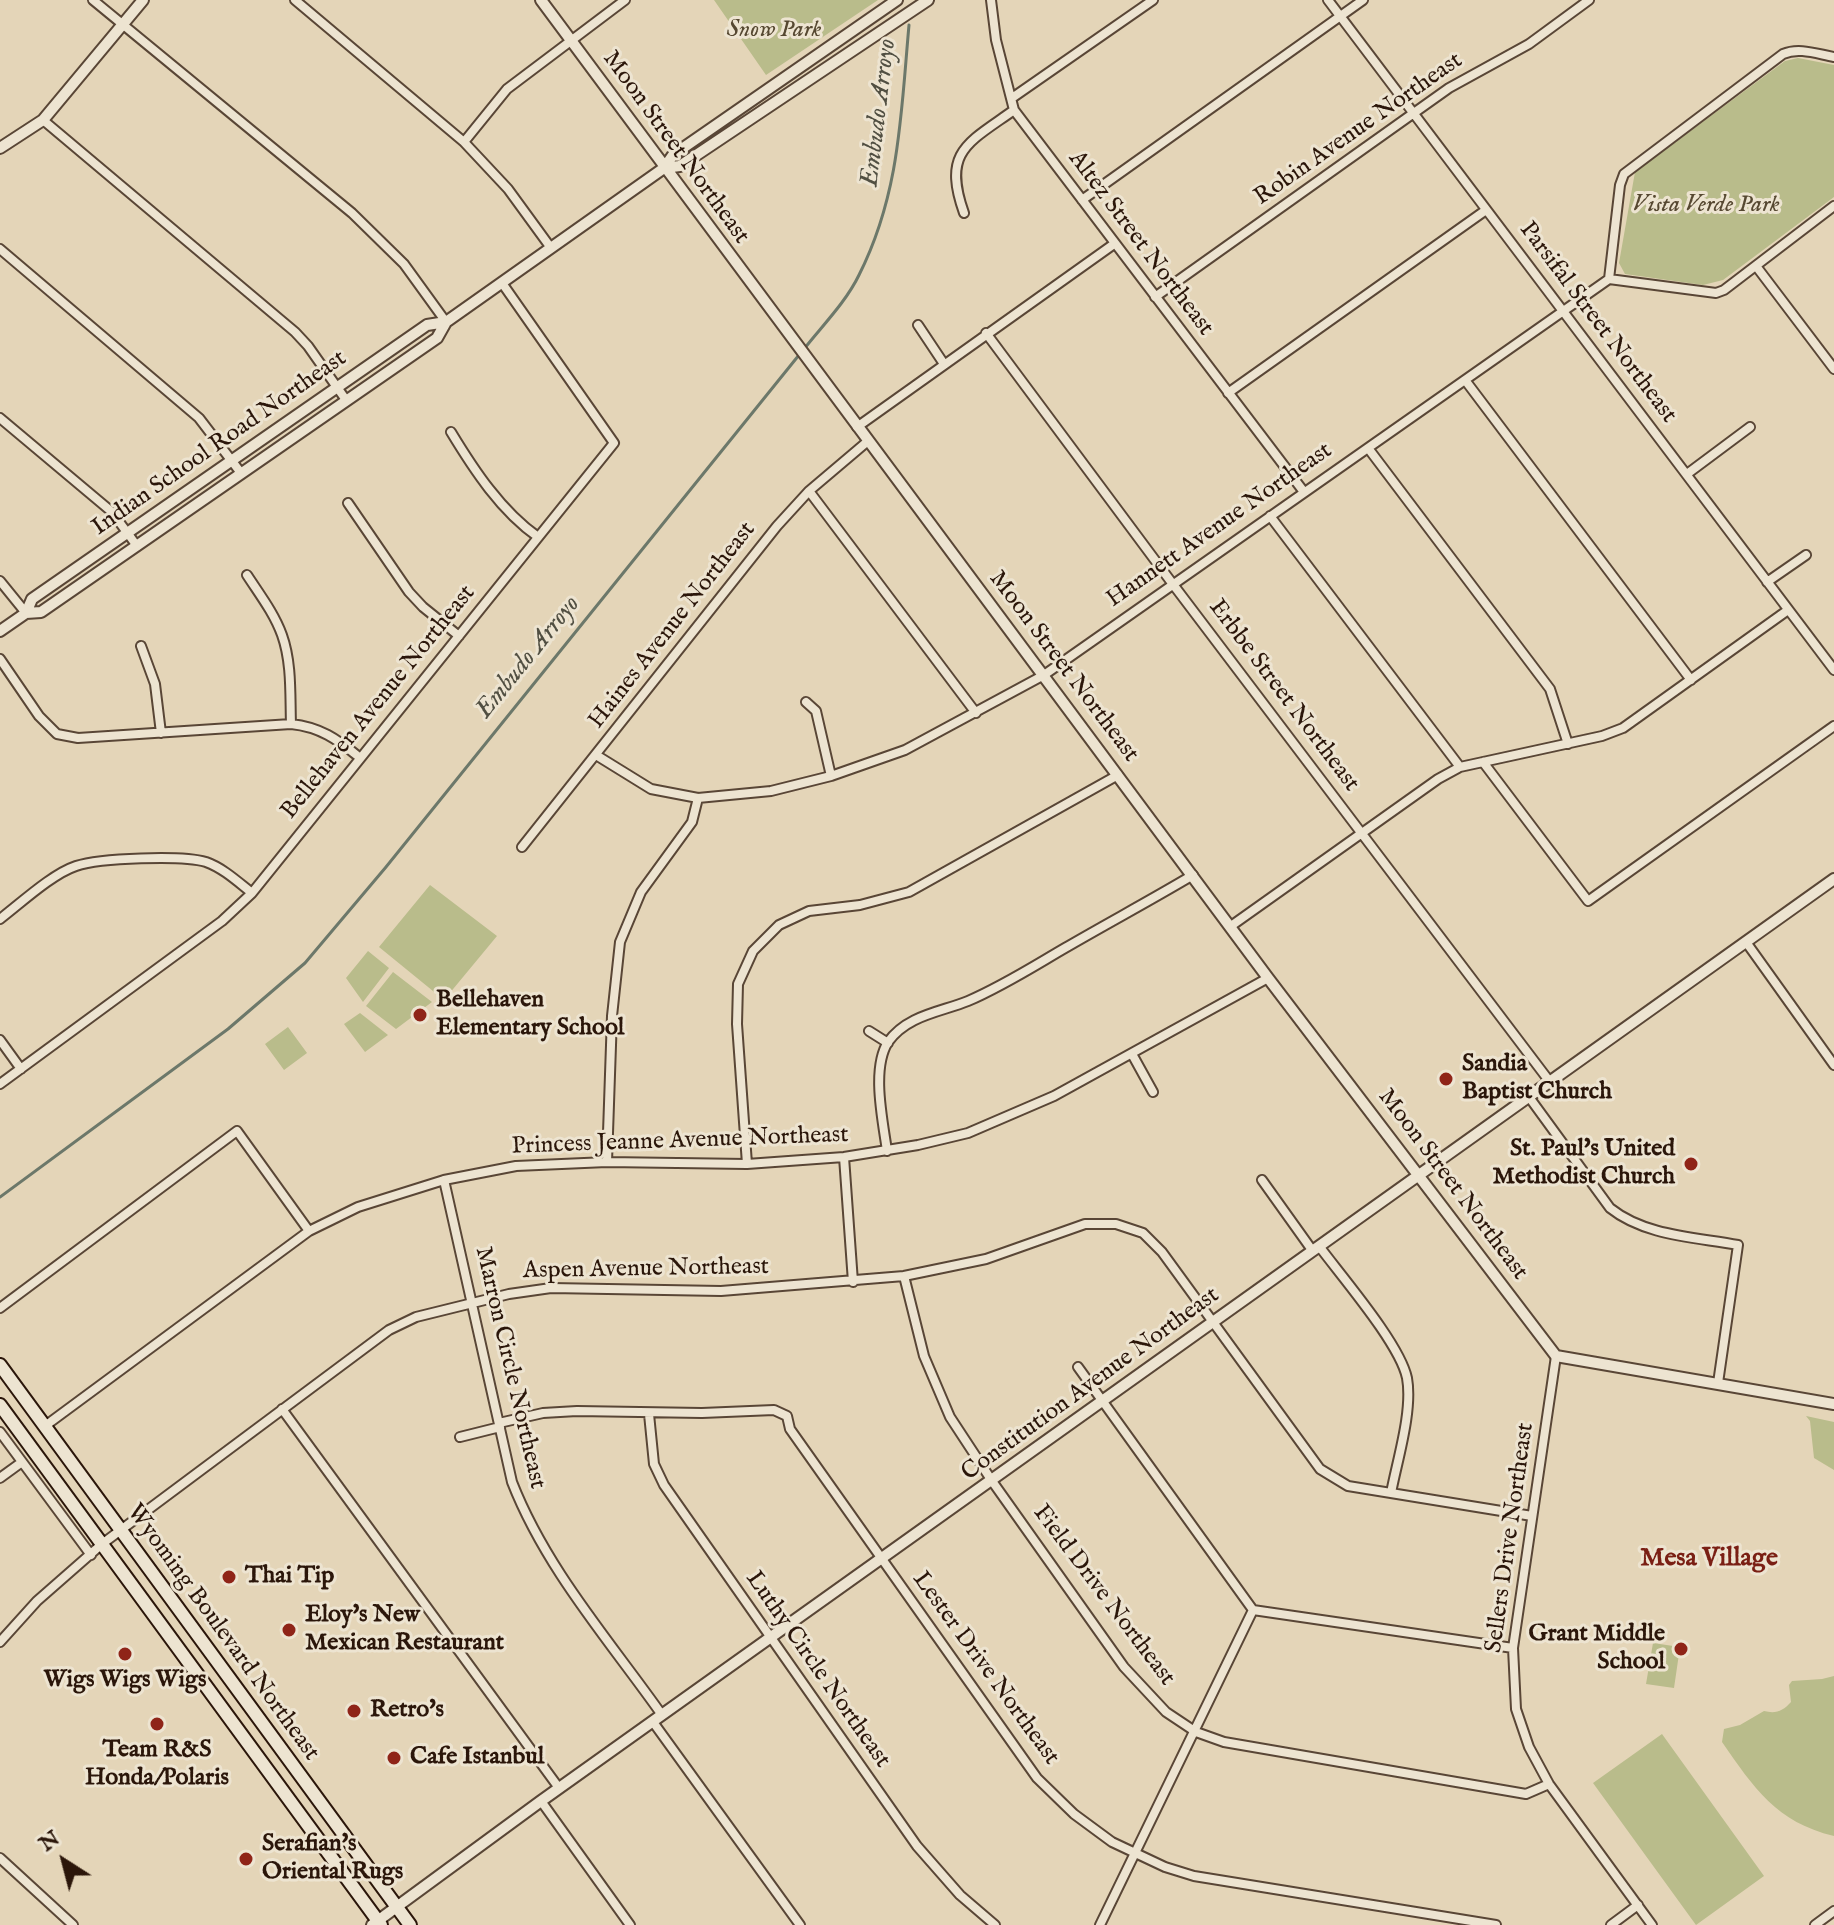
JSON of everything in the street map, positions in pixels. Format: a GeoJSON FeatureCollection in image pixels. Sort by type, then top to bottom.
{"type":"FeatureCollection","features":[{"type":"Feature","properties":{"kind":"main road","name":"Wyoming Boulevard Northeast"},"geometry":{"type":"LineString","coordinates":[[0,1365],[410,1925]]}},
{"type":"Feature","properties":{"kind":"main road","name":"Wyoming Boulevard Northeast"},"geometry":{"type":"LineString","coordinates":[[0,1405],[377,1923]]}},
{"type":"Feature","properties":{"kind":"street"},"geometry":{"type":"LineString","coordinates":[[93,0],[379,237],[404,264],[446,322]]}},
{"type":"Feature","properties":{"kind":"street"},"geometry":{"type":"LineString","coordinates":[[0,148],[43,120],[143,0]]}},
{"type":"Feature","properties":{"kind":"street","name":"Moon Street Northeast"},"geometry":{"type":"LineString","coordinates":[[541,0],[1268,978],[1556,1356]]}},
{"type":"Feature","properties":{"kind":"street"},"geometry":{"type":"LineString","coordinates":[[464,142],[507,89],[625,0]]}},
{"type":"Feature","properties":{"kind":"street","name":"Indian School Road Northeast"},"geometry":{"type":"LineString","coordinates":[[0,631],[26,613],[41,612],[437,338],[446,322],[664,168],[673,155],[728,114],[897,0]]}},
{"type":"Feature","properties":{"kind":"street","name":"Indian School Road Northeast"},"geometry":{"type":"LineString","coordinates":[[664,168],[680,166],[928,0]]}},
{"type":"Feature","properties":{"kind":"street","name":"Altez Street Northeast"},"geometry":{"type":"LineString","coordinates":[[991,0],[996,40],[1014,110],[1304,492]]}},
{"type":"Feature","properties":{"kind":"street"},"geometry":{"type":"LineString","coordinates":[[1012,98],[1153,0]]}},
{"type":"Feature","properties":{"kind":"street","name":"Parsifal Street Northeast"},"geometry":{"type":"LineString","coordinates":[[1328,0],[1834,670]]}},
{"type":"Feature","properties":{"kind":"street"},"geometry":{"type":"LineString","coordinates":[[1082,200],[1363,0]]}},
{"type":"Feature","properties":{"kind":"street","name":"Robin Avenue Northeast"},"geometry":{"type":"LineString","coordinates":[[1155,297],[1449,88],[1529,44],[1589,0]]}},
{"type":"Feature","properties":{"kind":"street"},"geometry":{"type":"LineString","coordinates":[[299,1],[464,142],[508,189],[551,248]]}},
{"type":"Feature","properties":{"kind":"street"},"geometry":{"type":"LineString","coordinates":[[1834,57],[1791,50],[1783,54],[1624,174],[1620,185],[1609,279],[1716,293],[1834,206]]}},
{"type":"Feature","properties":{"kind":"street"},"geometry":{"type":"LineString","coordinates":[[964,213],[956,191],[958,159],[962,151],[1014,110]]}},
{"type":"Feature","properties":{"kind":"street"},"geometry":{"type":"LineString","coordinates":[[43,120],[285,323],[308,346],[346,400]]}},
{"type":"Feature","properties":{"kind":"street"},"geometry":{"type":"LineString","coordinates":[[1228,393],[1486,210]]}},
{"type":"Feature","properties":{"kind":"street"},"geometry":{"type":"LineString","coordinates":[[857,427],[1114,244]]}},
{"type":"Feature","properties":{"kind":"street"},"geometry":{"type":"LineString","coordinates":[[0,249],[199,418],[241,473]]}},
{"type":"Feature","properties":{"kind":"street"},"geometry":{"type":"LineString","coordinates":[[1756,266],[1834,369]]}},
{"type":"Feature","properties":{"kind":"street","name":"Hannett Avenue Northeast"},"geometry":{"type":"LineString","coordinates":[[596,755],[651,789],[698,798],[771,791],[831,776],[905,750],[1044,675],[1609,279]]}},
{"type":"Feature","properties":{"kind":"street","name":"Bellehaven Avenue Northeast"},"geometry":{"type":"LineString","coordinates":[[0,1084],[222,921],[252,893],[614,443],[502,283]]}},
{"type":"Feature","properties":{"kind":"street","name":"Indian School Road Northeast"},"geometry":{"type":"LineString","coordinates":[[26,613],[32,599],[231,460],[427,325],[446,322]]}},
{"type":"Feature","properties":{"kind":"street"},"geometry":{"type":"LineString","coordinates":[[918,325],[944,364]]}},
{"type":"Feature","properties":{"kind":"street","name":"Erbbe Street Northeast"},"geometry":{"type":"LineString","coordinates":[[986,333],[1550,1082]]}},
{"type":"Feature","properties":{"kind":"street"},"geometry":{"type":"LineString","coordinates":[[1465,380],[1691,680]]}},
{"type":"Feature","properties":{"kind":"street"},"geometry":{"type":"LineString","coordinates":[[0,418],[112,512],[137,546]]}},
{"type":"Feature","properties":{"kind":"street"},"geometry":{"type":"LineString","coordinates":[[1687,474],[1750,427]]}},
{"type":"Feature","properties":{"kind":"street"},"geometry":{"type":"LineString","coordinates":[[451,432],[502,505],[518,524],[538,537]]}},
{"type":"Feature","properties":{"kind":"street","name":"Haines Avenue Northeast"},"geometry":{"type":"LineString","coordinates":[[522,847],[777,526],[809,491],[868,441]]}},
{"type":"Feature","properties":{"kind":"street"},"geometry":{"type":"LineString","coordinates":[[1368,448],[1550,689],[1568,744]]}},
{"type":"Feature","properties":{"kind":"street"},"geometry":{"type":"LineString","coordinates":[[809,491],[976,713]]}},
{"type":"Feature","properties":{"kind":"street"},"geometry":{"type":"LineString","coordinates":[[348,503],[409,592],[459,636]]}},
{"type":"Feature","properties":{"kind":"street"},"geometry":{"type":"LineString","coordinates":[[1270,516],[1460,767]]}},
{"type":"Feature","properties":{"kind":"street"},"geometry":{"type":"LineString","coordinates":[[1767,582],[1806,555]]}},
{"type":"Feature","properties":{"kind":"street"},"geometry":{"type":"LineString","coordinates":[[247,575],[283,638],[289,671],[291,724]]}},
{"type":"Feature","properties":{"kind":"street"},"geometry":{"type":"LineString","coordinates":[[0,581],[26,613]]}},
{"type":"Feature","properties":{"kind":"street"},"geometry":{"type":"LineString","coordinates":[[1231,926],[1460,767],[1602,736],[1623,728],[1788,610]]}},
{"type":"Feature","properties":{"kind":"street"},"geometry":{"type":"LineString","coordinates":[[141,646],[155,684],[161,733]]}},
{"type":"Feature","properties":{"kind":"street"},"geometry":{"type":"LineString","coordinates":[[0,659],[39,716],[57,734],[78,738],[291,724],[310,726],[329,734],[359,757]]}},
{"type":"Feature","properties":{"kind":"street"},"geometry":{"type":"LineString","coordinates":[[806,702],[816,711],[831,776]]}},
{"type":"Feature","properties":{"kind":"street"},"geometry":{"type":"LineString","coordinates":[[1483,762],[1588,901],[1834,726]]}},
{"type":"Feature","properties":{"kind":"street"},"geometry":{"type":"LineString","coordinates":[[747,1164],[737,1024],[738,984],[753,951],[779,925],[809,911],[860,905],[909,892],[1118,775]]}},
{"type":"Feature","properties":{"kind":"street"},"geometry":{"type":"LineString","coordinates":[[607,1162],[612,1016],[620,942],[641,892],[692,822],[698,798]]}},
{"type":"Feature","properties":{"kind":"street"},"geometry":{"type":"LineString","coordinates":[[0,919],[75,866],[95,863],[188,859],[206,862],[252,893]]}},
{"type":"Feature","properties":{"kind":"street"},"geometry":{"type":"LineString","coordinates":[[887,1151],[880,1064],[888,1043],[905,1026],[968,1001],[1019,976],[1193,875]]}},
{"type":"Feature","properties":{"kind":"street","name":"Constitution Avenue Northeast"},"geometry":{"type":"LineString","coordinates":[[377,1923],[559,1788],[1834,879]]}},
{"type":"Feature","properties":{"kind":"street"},"geometry":{"type":"LineString","coordinates":[[1746,942],[1834,1065]]}},
{"type":"Feature","properties":{"kind":"street","name":"Princess Jeanne Avenue Northeast"},"geometry":{"type":"LineString","coordinates":[[45,1426],[309,1231],[358,1207],[444,1180],[525,1165],[607,1162],[747,1164],[844,1157],[887,1151],[980,1129],[1054,1096],[1268,978]]}},
{"type":"Feature","properties":{"kind":"street"},"geometry":{"type":"LineString","coordinates":[[869,1031],[888,1043]]}},
{"type":"Feature","properties":{"kind":"street"},"geometry":{"type":"LineString","coordinates":[[0,1040],[21,1069]]}},
{"type":"Feature","properties":{"kind":"street"},"geometry":{"type":"LineString","coordinates":[[1132,1054],[1153,1092]]}},
{"type":"Feature","properties":{"kind":"street"},"geometry":{"type":"LineString","coordinates":[[1529,1097],[1610,1208],[1624,1220],[1641,1227],[1738,1245],[1718,1383]]}},
{"type":"Feature","properties":{"kind":"street"},"geometry":{"type":"LineString","coordinates":[[0,1308],[237,1131],[309,1231]]}},
{"type":"Feature","properties":{"kind":"street"},"geometry":{"type":"LineString","coordinates":[[844,1157],[853,1282]]}},
{"type":"Feature","properties":{"kind":"street","name":"Marron Circle Northeast"},"geometry":{"type":"LineString","coordinates":[[444,1180],[512,1482],[524,1513],[546,1554],[800,1925]]}},
{"type":"Feature","properties":{"kind":"street"},"geometry":{"type":"LineString","coordinates":[[1262,1180],[1400,1356],[1407,1381],[1406,1411],[1391,1493]]}},
{"type":"Feature","properties":{"kind":"street","name":"Aspen Avenue Northeast"},"geometry":{"type":"LineString","coordinates":[[0,1642],[37,1601],[102,1544],[389,1330],[416,1317],[551,1288],[708,1291],[904,1276],[986,1259],[1085,1224],[1116,1224],[1143,1233],[1162,1252],[1320,1469],[1348,1486],[1532,1516]]}},
{"type":"Feature","properties":{"kind":"street","name":"Field Drive Northeast"},"geometry":{"type":"LineString","coordinates":[[904,1276],[924,1356],[950,1417],[1132,1677],[1166,1712],[1196,1732],[1251,1748],[1526,1794],[1549,1784]]}},
{"type":"Feature","properties":{"kind":"street"},"geometry":{"type":"LineString","coordinates":[[1556,1356],[1834,1404]]}},
{"type":"Feature","properties":{"kind":"street","name":"Sellers Drive Northeast"},"geometry":{"type":"LineString","coordinates":[[1556,1356],[1513,1648],[1516,1709],[1529,1747],[1549,1784],[1652,1925]]}},
{"type":"Feature","properties":{"kind":"street"},"geometry":{"type":"LineString","coordinates":[[1078,1367],[1253,1610],[1513,1648]]}},
{"type":"Feature","properties":{"kind":"street"},"geometry":{"type":"LineString","coordinates":[[282,1409],[559,1788]]}},
{"type":"Feature","properties":{"kind":"street","name":"Lester Drive Northeast"},"geometry":{"type":"LineString","coordinates":[[460,1437],[543,1413],[774,1410],[787,1416],[790,1429],[1037,1778],[1074,1814],[1112,1842],[1194,1876],[1496,1925]]}},
{"type":"Feature","properties":{"kind":"street","name":"Luthy Circle Northeast"},"geometry":{"type":"LineString","coordinates":[[649,1414],[654,1464],[664,1485],[917,1846],[960,1895],[995,1925]]}},
{"type":"Feature","properties":{"kind":"street"},"geometry":{"type":"LineString","coordinates":[[0,1432],[91,1555]]}},
{"type":"Feature","properties":{"kind":"street"},"geometry":{"type":"LineString","coordinates":[[0,1478],[22,1462]]}},
{"type":"Feature","properties":{"kind":"street"},"geometry":{"type":"LineString","coordinates":[[1100,1925],[1253,1610]]}},
{"type":"Feature","properties":{"kind":"street"},"geometry":{"type":"LineString","coordinates":[[541,1801],[630,1925]]}},
{"type":"Feature","properties":{"kind":"street"},"geometry":{"type":"LineString","coordinates":[[0,1858],[69,1924]]}},
{"type":"Feature","properties":{"kind":"street"},"geometry":{"type":"LineString","coordinates":[[1611,1925],[1638,1905]]}},
{"type":"Feature","properties":{"kind":"street"},"geometry":{"type":"LineString","coordinates":[[1815,1925],[1834,1911]]}},
{"type":"Feature","properties":{"kind":"green space","name":"Snow Park"},"geometry":{"type":"Polygon","coordinates":[[[714,0],[878,0],[766,75],[714,0]]]}},
{"type":"Feature","properties":{"kind":"green space","name":"Vista Verde Park"},"geometry":{"type":"Polygon","coordinates":[[[1798,58],[1834,65],[1834,197],[1723,280],[1703,285],[1625,274],[1619,263],[1635,172],[1785,61],[1798,58]]]}},
{"type":"Feature","properties":{"kind":"green space"},"geometry":{"type":"Polygon","coordinates":[[[430,885],[497,936],[444,1000],[379,947],[430,885]]]}},
{"type":"Feature","properties":{"kind":"green space"},"geometry":{"type":"Polygon","coordinates":[[[368,951],[389,968],[363,1002],[346,978],[368,951]]]}},
{"type":"Feature","properties":{"kind":"green space"},"geometry":{"type":"Polygon","coordinates":[[[393,972],[432,1002],[396,1029],[366,1006],[393,972]]]}},
{"type":"Feature","properties":{"kind":"green space"},"geometry":{"type":"Polygon","coordinates":[[[360,1013],[388,1035],[365,1052],[344,1024],[360,1013]]]}},
{"type":"Feature","properties":{"kind":"green space"},"geometry":{"type":"Polygon","coordinates":[[[288,1027],[307,1053],[284,1070],[265,1044],[288,1027]]]}},
{"type":"Feature","properties":{"kind":"green space"},"geometry":{"type":"Polygon","coordinates":[[[1806,1416],[1834,1422],[1834,1470],[1814,1458],[1810,1421],[1806,1416]]]}},
{"type":"Feature","properties":{"kind":"green space"},"geometry":{"type":"Polygon","coordinates":[[[1653,1643],[1680,1647],[1674,1688],[1646,1684],[1653,1643]]]}},
{"type":"Feature","properties":{"kind":"green space"},"geometry":{"type":"Polygon","coordinates":[[[1834,1676],[1834,1836],[1797,1822],[1768,1801],[1722,1742],[1724,1729],[1740,1725],[1764,1711],[1776,1712],[1788,1705],[1791,1702],[1789,1685],[1792,1681],[1834,1676]]]}},
{"type":"Feature","properties":{"kind":"green space"},"geometry":{"type":"Polygon","coordinates":[[[1662,1734],[1764,1876],[1696,1925],[1593,1783],[1662,1734]]]}},
{"type":"Feature","properties":{"kind":"waterway","name":"Embudo Arroyo"},"geometry":{"type":"LineString","coordinates":[[804,349],[854,285],[873,245],[891,184],[909,25]]}},
{"type":"Feature","properties":{"kind":"waterway","name":"Embudo Arroyo"},"geometry":{"type":"LineString","coordinates":[[0,1197],[228,1029],[305,963],[799,355]]}},
{"type":"Feature","properties":{"kind":"place","name":"Bellehaven Elementary School"},"geometry":{"type":"Point","coordinates":[420,1015]}},
{"type":"Feature","properties":{"kind":"place","name":"Sandia Baptist Church"},"geometry":{"type":"Point","coordinates":[1446,1079]}},
{"type":"Feature","properties":{"kind":"place","name":"St. Paul's United Methodist Church"},"geometry":{"type":"Point","coordinates":[1691,1164]}},
{"type":"Feature","properties":{"kind":"place","name":"Thai Tip"},"geometry":{"type":"Point","coordinates":[229,1577]}},
{"type":"Feature","properties":{"kind":"place","name":"Eloy's New Mexican Restaurant"},"geometry":{"type":"Point","coordinates":[289,1630]}},
{"type":"Feature","properties":{"kind":"place","name":"Grant Middle School"},"geometry":{"type":"Point","coordinates":[1681,1649]}},
{"type":"Feature","properties":{"kind":"place","name":"Wigs Wigs Wigs"},"geometry":{"type":"Point","coordinates":[125,1654]}},
{"type":"Feature","properties":{"kind":"place","name":"Retro's"},"geometry":{"type":"Point","coordinates":[354,1711]}},
{"type":"Feature","properties":{"kind":"place","name":"Team R&S Honda/Polaris"},"geometry":{"type":"Point","coordinates":[157,1724]}},
{"type":"Feature","properties":{"kind":"place","name":"Cafe Istanbul"},"geometry":{"type":"Point","coordinates":[394,1758]}},
{"type":"Feature","properties":{"kind":"place","name":"Serafian's Oriental Rugs"},"geometry":{"type":"Point","coordinates":[246,1859]}},
{"type":"Feature","properties":{"kind":"district","name":"Mesa Village"},"geometry":{"type":"Point","coordinates":[1709,1560]}}]}
